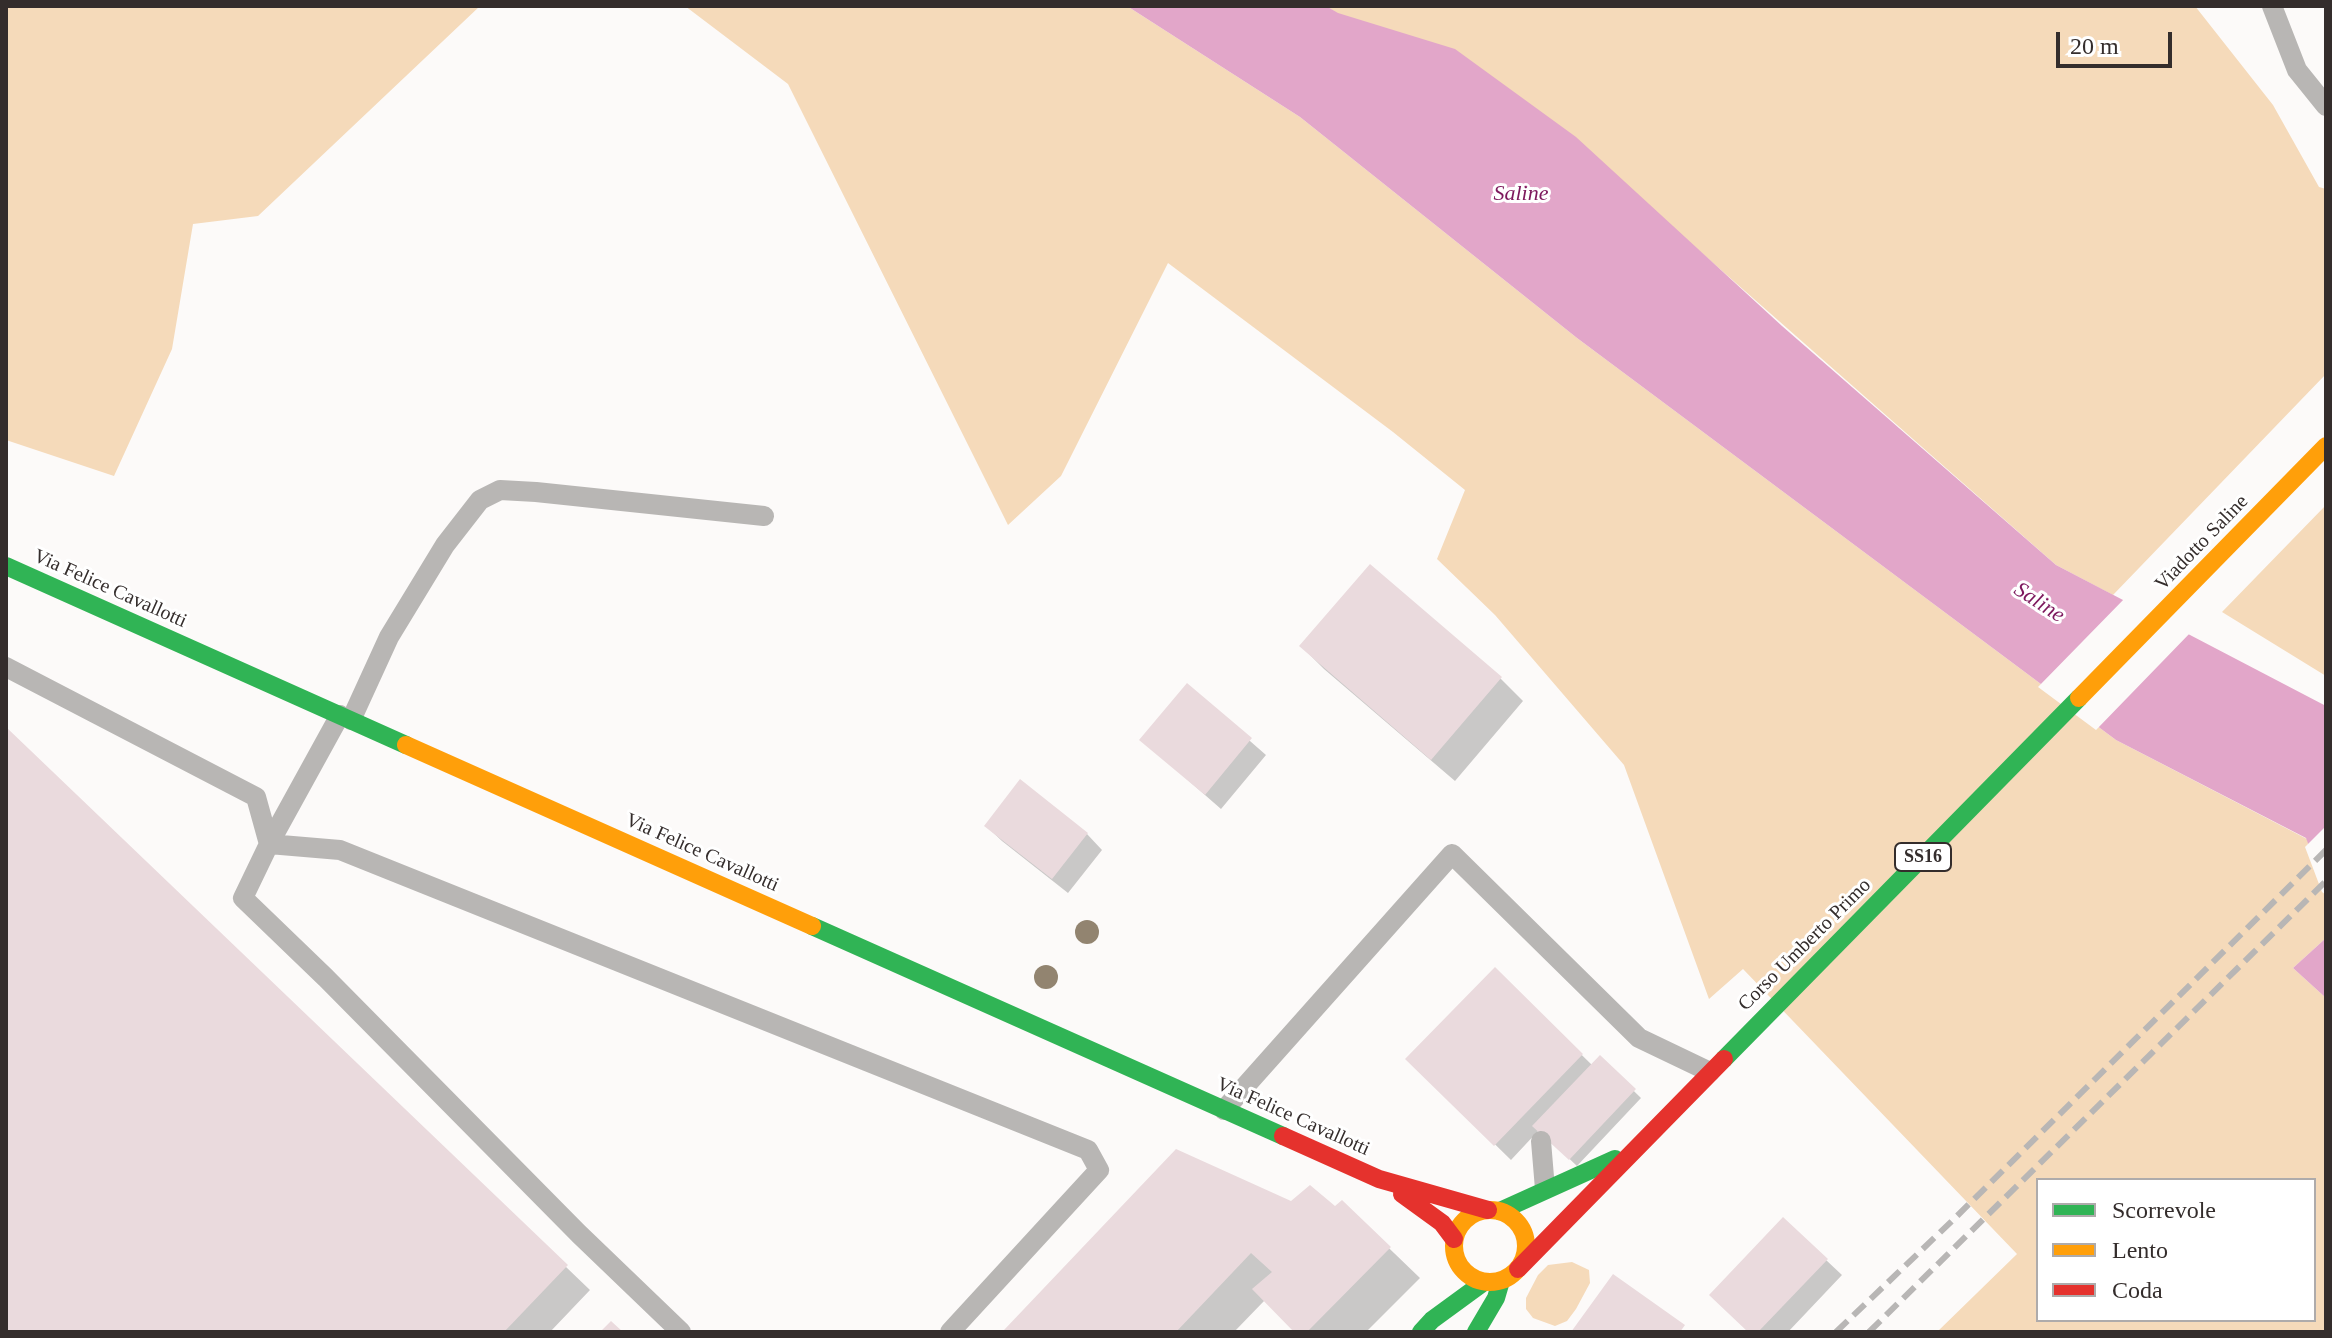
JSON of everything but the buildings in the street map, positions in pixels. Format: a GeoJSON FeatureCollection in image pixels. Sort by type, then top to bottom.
{"type":"FeatureCollection","features":[{"type":"Feature","properties":{"kind":"main road","name":"Viadotto Saline"},"geometry":{"type":"LineString","coordinates":[[2109,670],[2326,446]]}},
{"type":"Feature","properties":{"kind":"main road","name":"Via Felice Cavallotti"},"geometry":{"type":"LineString","coordinates":[[6,566],[1379,1179],[1494,1211]]}},
{"type":"Feature","properties":{"kind":"main road","name":"Corso Umberto Primo"},"geometry":{"type":"LineString","coordinates":[[1518,1269],[2109,670]]}},
{"type":"Feature","properties":{"kind":"main road","name":"Corso Umberto Primo"},"geometry":{"type":"LineString","coordinates":[[1494,1211],[1635,1150]]}},
{"type":"Feature","properties":{"kind":"main road","name":"Via Felice Cavallotti"},"geometry":{"type":"LineString","coordinates":[[1379,1179],[1442,1223],[1454,1244]]}},
{"type":"Feature","properties":{"kind":"main road"},"geometry":{"type":"LineString","coordinates":[[1494,1211],[1511,1216],[1524,1236],[1527,1247],[1518,1269]]}},
{"type":"Feature","properties":{"kind":"main road","name":"SS16"},"geometry":{"type":"LineString","coordinates":[[1426,1326],[1443,1285],[1454,1244],[1466,1219],[1494,1211]]}},
{"type":"Feature","properties":{"kind":"main road"},"geometry":{"type":"LineString","coordinates":[[1454,1244],[1463,1271],[1473,1278],[1492,1281],[1496,1298],[1476,1332]]}},
{"type":"Feature","properties":{"kind":"main road","name":"SS16"},"geometry":{"type":"LineString","coordinates":[[1426,1326],[1492,1281],[1518,1269]]}},
{"type":"Feature","properties":{"kind":"lane"},"geometry":{"type":"LineString","coordinates":[[2272,6],[2297,70],[2326,106]]}},
{"type":"Feature","properties":{"kind":"lane"},"geometry":{"type":"LineString","coordinates":[[681,1332],[243,898],[269,844],[346,718],[389,637],[445,545],[480,500],[500,490],[536,492],[764,516]]}},
{"type":"Feature","properties":{"kind":"lane"},"geometry":{"type":"LineString","coordinates":[[6,667],[256,797],[269,844]]}},
{"type":"Feature","properties":{"kind":"lane"},"geometry":{"type":"LineString","coordinates":[[269,844],[340,850],[1088,1150],[1099,1170],[950,1332]]}},
{"type":"Feature","properties":{"kind":"lane"},"geometry":{"type":"LineString","coordinates":[[1224,1110],[1452,854],[1639,1038],[1710,1072]]}},
{"type":"Feature","properties":{"kind":"lane"},"geometry":{"type":"LineString","coordinates":[[1541,1141],[1545,1189]]}},
{"type":"Feature","properties":{"kind":"shaded area"},"geometry":{"type":"Polygon","coordinates":[[[6,6],[480,6],[258,216],[193,224],[172,349],[114,476],[6,440],[6,6]]]}},
{"type":"Feature","properties":{"kind":"shaded area"},"geometry":{"type":"Polygon","coordinates":[[[685,6],[1127,6],[1300,117],[1577,338],[2116,740],[2307,839],[2326,891],[2326,938],[2293,968],[2326,998],[2326,1332],[1937,1332],[2017,1254],[1743,969],[1709,999],[1624,765],[1495,615],[1437,559],[1465,490],[1168,263],[1061,476],[1008,525],[788,84],[685,6]]]}},
{"type":"Feature","properties":{"kind":"shaded area"},"geometry":{"type":"Polygon","coordinates":[[[1326,6],[2195,6],[2273,105],[2319,187],[2326,189],[2326,374],[2113,595],[2056,565],[1687,240],[1326,6]]]}},
{"type":"Feature","properties":{"kind":"shaded area"},"geometry":{"type":"Polygon","coordinates":[[[2326,505],[2326,676],[2222,612],[2326,505]]]}},
{"type":"Feature","properties":{"kind":"shaded area"},"geometry":{"type":"Polygon","coordinates":[[[1572,1262],[1589,1270],[1590,1283],[1576,1309],[1567,1321],[1555,1326],[1533,1318],[1526,1309],[1526,1298],[1538,1275],[1548,1265],[1572,1262]]]}},
{"type":"Feature","properties":{"kind":"water","name":"Saline"},"geometry":{"type":"Polygon","coordinates":[[[1127,6],[1326,6],[1338,13],[1455,49],[1576,137],[1782,326],[2056,565],[2326,706],[2326,891],[2306,838],[2116,740],[1577,338],[1300,117],[1127,6]]]}},
{"type":"Feature","properties":{"kind":"water"},"geometry":{"type":"Polygon","coordinates":[[[2326,938],[2326,998],[2293,968],[2326,938]]]}},
{"type":"Feature","properties":{"kind":"pier"},"geometry":{"type":"Polygon","coordinates":[[[2126,597],[2192,631],[2096,730],[2038,687],[2126,597]]]}},
{"type":"Feature","properties":{"kind":"pier"},"geometry":{"type":"Polygon","coordinates":[[[2326,826],[2326,895],[2322,892],[2305,847],[2326,826]]]}},
{"type":"Feature","properties":{"kind":"railway"},"geometry":{"type":"LineString","coordinates":[[1836,1332],[2326,850]]}},
{"type":"Feature","properties":{"kind":"railway"},"geometry":{"type":"LineString","coordinates":[[1869,1332],[2326,881]]}},
{"type":"Feature","properties":{"kind":"traffic: fast"},"geometry":{"type":"LineString","coordinates":[[6,566],[406,745]]}},
{"type":"Feature","properties":{"kind":"traffic: fast"},"geometry":{"type":"LineString","coordinates":[[1724,1059],[2079,698]]}},
{"type":"Feature","properties":{"kind":"traffic: fast"},"geometry":{"type":"LineString","coordinates":[[812,926],[1283,1136]]}},
{"type":"Feature","properties":{"kind":"traffic: fast"},"geometry":{"type":"LineString","coordinates":[[1500,1211],[1615,1159]]}},
{"type":"Feature","properties":{"kind":"traffic: fast"},"geometry":{"type":"LineString","coordinates":[[1476,1332],[1496,1298],[1501,1281]]}},
{"type":"Feature","properties":{"kind":"traffic: fast"},"geometry":{"type":"LineString","coordinates":[[1421,1332],[1432,1320],[1484,1282]]}},
{"type":"Feature","properties":{"kind":"traffic: slow"},"geometry":{"type":"LineString","coordinates":[[2079,698],[2326,446]]}},
{"type":"Feature","properties":{"kind":"traffic: slow"},"geometry":{"type":"LineString","coordinates":[[406,745],[812,926]]}},
{"type":"Feature","properties":{"kind":"traffic: slow"},"geometry":{"type":"LineString","coordinates":[[1490,1210],[1510,1216],[1520,1226],[1526,1246],[1520,1266],[1510,1276],[1490,1282],[1470,1276],[1460,1266],[1454,1246],[1460,1226],[1470,1216],[1490,1210]]}},
{"type":"Feature","properties":{"kind":"traffic: jam"},"geometry":{"type":"LineString","coordinates":[[1518,1269],[1724,1059]]}},
{"type":"Feature","properties":{"kind":"traffic: jam"},"geometry":{"type":"LineString","coordinates":[[1283,1136],[1379,1179],[1488,1210]]}},
{"type":"Feature","properties":{"kind":"traffic: jam"},"geometry":{"type":"LineString","coordinates":[[1402,1194],[1442,1223],[1454,1239]]}}]}
